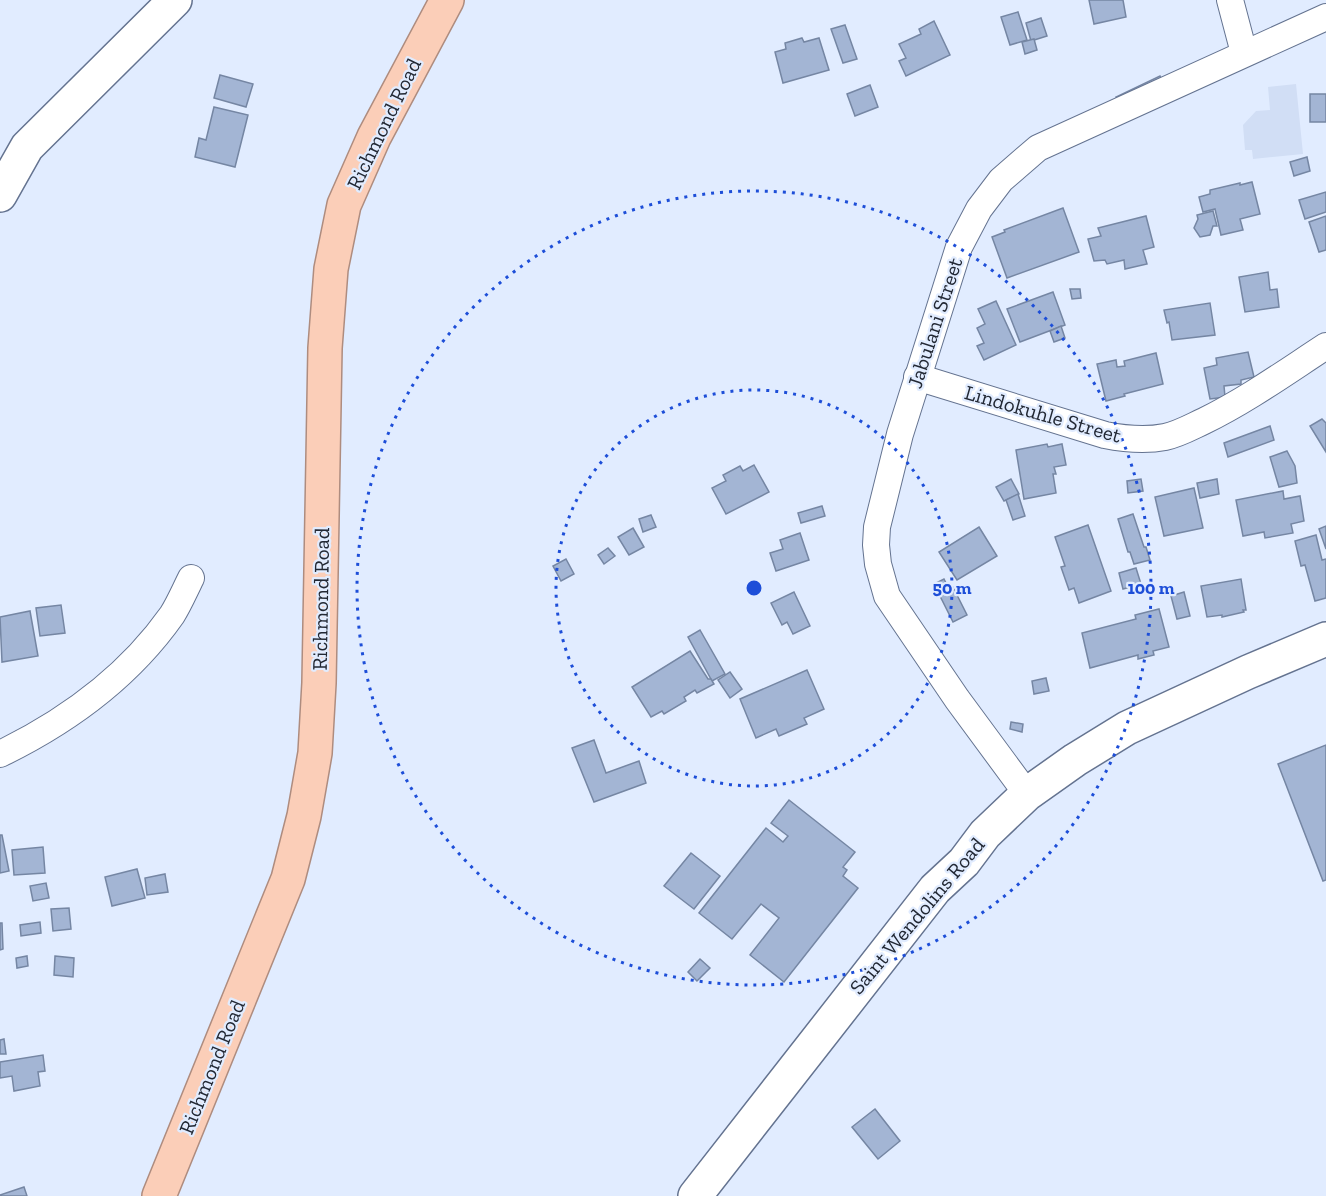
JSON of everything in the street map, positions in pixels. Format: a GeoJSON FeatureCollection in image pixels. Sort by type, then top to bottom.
{"type":"FeatureCollection","features":[{"type":"Feature","properties":{"kind":"highway","name":"Richmond Road"},"geometry":{"type":"LineString","coordinates":[[159,1196],[288,879],[304,816],[315,753],[319,683],[325,348],[331,269],[344,205],[374,137],[446,1]]}},
{"type":"Feature","properties":{"kind":"street"},"geometry":{"type":"LineString","coordinates":[[0,195],[27,147],[175,0]]}},
{"type":"Feature","properties":{"kind":"street"},"geometry":{"type":"LineString","coordinates":[[1230,0],[1244,53]]}},
{"type":"Feature","properties":{"kind":"street","name":"Jabulani Street"},"geometry":{"type":"LineString","coordinates":[[1027,794],[957,699],[887,596],[878,564],[877,526],[900,434],[959,247],[979,209],[1001,180],[1038,148],[1326,17]]}},
{"type":"Feature","properties":{"kind":"street","name":"Lindokuhle Street"},"geometry":{"type":"LineString","coordinates":[[918,376],[1105,435],[1123,439],[1145,439],[1166,437],[1182,432],[1232,407],[1326,346]]}},
{"type":"Feature","properties":{"kind":"street"},"geometry":{"type":"LineString","coordinates":[[0,754],[52,725],[104,688],[141,652],[172,614],[191,578]]}},
{"type":"Feature","properties":{"kind":"street","name":"Saint Wendolins Road"},"geometry":{"type":"LineString","coordinates":[[695,1196],[935,889],[964,862],[985,834],[1027,794],[1127,728],[1326,639]]}},
{"type":"Feature","properties":{"kind":"shaded area"},"geometry":{"type":"Polygon","coordinates":[[[1296,84],[1303,154],[1253,159],[1252,150],[1245,150],[1243,125],[1256,111],[1270,110],[1268,87],[1296,84]]]}},
{"type":"Feature","properties":{"kind":"building"},"geometry":{"type":"Polygon","coordinates":[[[1089,0],[1123,0],[1126,17],[1094,24],[1089,0]]]}},
{"type":"Feature","properties":{"kind":"building"},"geometry":{"type":"Polygon","coordinates":[[[1018,12],[1027,40],[1010,45],[1001,17],[1018,12]]]}},
{"type":"Feature","properties":{"kind":"building"},"geometry":{"type":"Polygon","coordinates":[[[1041,18],[1047,36],[1031,41],[1026,23],[1041,18]]]}},
{"type":"Feature","properties":{"kind":"building"},"geometry":{"type":"Polygon","coordinates":[[[934,21],[950,55],[906,76],[899,61],[906,58],[899,44],[921,34],[919,29],[934,21]]]}},
{"type":"Feature","properties":{"kind":"building"},"geometry":{"type":"Polygon","coordinates":[[[845,25],[857,59],[843,63],[831,29],[845,25]]]}},
{"type":"Feature","properties":{"kind":"building"},"geometry":{"type":"Polygon","coordinates":[[[802,38],[804,42],[819,38],[829,70],[783,83],[775,52],[786,49],[785,43],[802,38]]]}},
{"type":"Feature","properties":{"kind":"building"},"geometry":{"type":"Polygon","coordinates":[[[1034,39],[1037,50],[1025,54],[1022,42],[1034,39]]]}},
{"type":"Feature","properties":{"kind":"building"},"geometry":{"type":"Polygon","coordinates":[[[220,75],[253,84],[246,107],[214,98],[220,75]]]}},
{"type":"Feature","properties":{"kind":"building"},"geometry":{"type":"Polygon","coordinates":[[[1160,76],[1164,85],[1121,106],[1116,97],[1160,76]]]}},
{"type":"Feature","properties":{"kind":"building"},"geometry":{"type":"Polygon","coordinates":[[[870,85],[878,107],[855,116],[847,94],[870,85]]]}},
{"type":"Feature","properties":{"kind":"building"},"geometry":{"type":"Polygon","coordinates":[[[1310,94],[1326,94],[1326,122],[1310,122],[1310,94]]]}},
{"type":"Feature","properties":{"kind":"building"},"geometry":{"type":"Polygon","coordinates":[[[214,107],[248,115],[235,167],[195,157],[199,138],[206,140],[214,107]]]}},
{"type":"Feature","properties":{"kind":"building"},"geometry":{"type":"Polygon","coordinates":[[[1307,157],[1310,171],[1294,176],[1290,162],[1307,157]]]}},
{"type":"Feature","properties":{"kind":"building"},"geometry":{"type":"Polygon","coordinates":[[[1252,182],[1260,214],[1240,219],[1243,230],[1221,235],[1215,209],[1203,212],[1199,197],[1210,194],[1210,190],[1252,182]]]}},
{"type":"Feature","properties":{"kind":"building"},"geometry":{"type":"Polygon","coordinates":[[[1326,192],[1326,212],[1305,219],[1299,200],[1326,192]]]}},
{"type":"Feature","properties":{"kind":"building"},"geometry":{"type":"Polygon","coordinates":[[[1063,208],[1079,252],[1007,278],[992,237],[1005,232],[1004,230],[1063,208]]]}},
{"type":"Feature","properties":{"kind":"building"},"geometry":{"type":"Polygon","coordinates":[[[1213,211],[1217,226],[1213,226],[1210,235],[1200,237],[1194,228],[1198,219],[1197,215],[1213,211]]]}},
{"type":"Feature","properties":{"kind":"building"},"geometry":{"type":"Polygon","coordinates":[[[1146,216],[1154,247],[1143,250],[1147,264],[1125,269],[1124,260],[1107,264],[1105,260],[1094,261],[1088,239],[1101,236],[1098,228],[1146,216]]]}},
{"type":"Feature","properties":{"kind":"building"},"geometry":{"type":"Polygon","coordinates":[[[1326,216],[1326,250],[1319,252],[1309,222],[1326,216]]]}},
{"type":"Feature","properties":{"kind":"building"},"geometry":{"type":"Polygon","coordinates":[[[1268,272],[1270,290],[1277,289],[1279,307],[1245,312],[1239,277],[1268,272]]]}},
{"type":"Feature","properties":{"kind":"building"},"geometry":{"type":"Polygon","coordinates":[[[1070,289],[1080,289],[1081,298],[1072,299],[1070,289]]]}},
{"type":"Feature","properties":{"kind":"building"},"geometry":{"type":"Polygon","coordinates":[[[1053,292],[1065,325],[1020,342],[1007,309],[1053,292]]]}},
{"type":"Feature","properties":{"kind":"building"},"geometry":{"type":"Polygon","coordinates":[[[996,301],[1016,345],[984,360],[977,346],[984,343],[977,328],[985,324],[978,309],[996,301]]]}},
{"type":"Feature","properties":{"kind":"building"},"geometry":{"type":"Polygon","coordinates":[[[1210,303],[1215,335],[1172,340],[1164,310],[1210,303]]]}},
{"type":"Feature","properties":{"kind":"building"},"geometry":{"type":"Polygon","coordinates":[[[1061,326],[1065,338],[1054,342],[1050,331],[1061,326]]]}},
{"type":"Feature","properties":{"kind":"building"},"geometry":{"type":"Polygon","coordinates":[[[1248,352],[1254,377],[1241,380],[1241,384],[1224,386],[1225,397],[1210,399],[1204,368],[1217,365],[1216,358],[1248,352]]]}},
{"type":"Feature","properties":{"kind":"building"},"geometry":{"type":"Polygon","coordinates":[[[1156,353],[1163,384],[1106,401],[1097,364],[1116,360],[1117,367],[1125,366],[1124,361],[1156,353]]]}},
{"type":"Feature","properties":{"kind":"building"},"geometry":{"type":"Polygon","coordinates":[[[1322,419],[1326,423],[1326,452],[1310,426],[1322,419]]]}},
{"type":"Feature","properties":{"kind":"building"},"geometry":{"type":"Polygon","coordinates":[[[1270,426],[1274,440],[1228,457],[1224,443],[1270,426]]]}},
{"type":"Feature","properties":{"kind":"building"},"geometry":{"type":"Polygon","coordinates":[[[1047,444],[1048,447],[1062,444],[1066,465],[1054,467],[1056,493],[1024,499],[1016,450],[1047,444]]]}},
{"type":"Feature","properties":{"kind":"building"},"geometry":{"type":"Polygon","coordinates":[[[1287,451],[1295,466],[1297,483],[1279,487],[1270,457],[1287,451]]]}},
{"type":"Feature","properties":{"kind":"building"},"geometry":{"type":"Polygon","coordinates":[[[754,465],[769,492],[726,514],[712,488],[726,481],[723,475],[740,466],[743,471],[754,465]]]}},
{"type":"Feature","properties":{"kind":"building"},"geometry":{"type":"Polygon","coordinates":[[[1011,479],[1019,494],[1004,501],[996,487],[1011,479]]]}},
{"type":"Feature","properties":{"kind":"building"},"geometry":{"type":"Polygon","coordinates":[[[1141,479],[1143,491],[1128,493],[1127,481],[1141,479]]]}},
{"type":"Feature","properties":{"kind":"building"},"geometry":{"type":"Polygon","coordinates":[[[1217,479],[1219,494],[1200,498],[1197,483],[1217,479]]]}},
{"type":"Feature","properties":{"kind":"building"},"geometry":{"type":"Polygon","coordinates":[[[1194,488],[1203,528],[1164,536],[1155,497],[1194,488]]]}},
{"type":"Feature","properties":{"kind":"building"},"geometry":{"type":"Polygon","coordinates":[[[1283,491],[1284,499],[1300,496],[1304,521],[1291,524],[1293,533],[1265,538],[1264,532],[1243,536],[1236,500],[1283,491]]]}},
{"type":"Feature","properties":{"kind":"building"},"geometry":{"type":"Polygon","coordinates":[[[1018,494],[1025,516],[1013,520],[1006,500],[1018,494]]]}},
{"type":"Feature","properties":{"kind":"building"},"geometry":{"type":"Polygon","coordinates":[[[822,506],[825,516],[801,523],[798,513],[822,506]]]}},
{"type":"Feature","properties":{"kind":"building"},"geometry":{"type":"Polygon","coordinates":[[[1133,514],[1150,560],[1134,564],[1118,519],[1133,514]]]}},
{"type":"Feature","properties":{"kind":"building"},"geometry":{"type":"Polygon","coordinates":[[[651,515],[656,527],[643,532],[639,519],[651,515]]]}},
{"type":"Feature","properties":{"kind":"building"},"geometry":{"type":"Polygon","coordinates":[[[1088,525],[1111,591],[1079,603],[1074,588],[1069,590],[1061,567],[1065,566],[1055,537],[1088,525]]]}},
{"type":"Feature","properties":{"kind":"building"},"geometry":{"type":"Polygon","coordinates":[[[1326,526],[1326,549],[1319,529],[1326,526]]]}},
{"type":"Feature","properties":{"kind":"building"},"geometry":{"type":"Polygon","coordinates":[[[979,527],[997,556],[957,580],[939,552],[979,527]]]}},
{"type":"Feature","properties":{"kind":"building"},"geometry":{"type":"Polygon","coordinates":[[[633,528],[644,547],[629,555],[618,537],[633,528]]]}},
{"type":"Feature","properties":{"kind":"building"},"geometry":{"type":"Polygon","coordinates":[[[800,533],[809,560],[776,571],[770,553],[783,549],[780,540],[800,533]]]}},
{"type":"Feature","properties":{"kind":"building"},"geometry":{"type":"Polygon","coordinates":[[[1316,535],[1322,560],[1326,559],[1326,598],[1315,601],[1305,565],[1301,566],[1295,541],[1316,535]]]}},
{"type":"Feature","properties":{"kind":"building"},"geometry":{"type":"Polygon","coordinates":[[[608,548],[615,556],[604,564],[598,555],[608,548]]]}},
{"type":"Feature","properties":{"kind":"building"},"geometry":{"type":"Polygon","coordinates":[[[566,559],[574,574],[561,581],[553,566],[566,559]]]}},
{"type":"Feature","properties":{"kind":"building"},"geometry":{"type":"Polygon","coordinates":[[[1136,568],[1141,584],[1123,589],[1119,573],[1136,568]]]}},
{"type":"Feature","properties":{"kind":"building"},"geometry":{"type":"Polygon","coordinates":[[[944,579],[950,591],[942,595],[936,583],[944,579]]]}},
{"type":"Feature","properties":{"kind":"building"},"geometry":{"type":"Polygon","coordinates":[[[1241,579],[1246,610],[1222,617],[1222,615],[1207,617],[1201,586],[1241,579]]]}},
{"type":"Feature","properties":{"kind":"building"},"geometry":{"type":"Polygon","coordinates":[[[954,589],[967,615],[953,622],[940,596],[954,589]]]}},
{"type":"Feature","properties":{"kind":"building"},"geometry":{"type":"Polygon","coordinates":[[[794,592],[810,626],[793,634],[787,622],[782,625],[771,603],[794,592]]]}},
{"type":"Feature","properties":{"kind":"building"},"geometry":{"type":"Polygon","coordinates":[[[1184,592],[1190,616],[1177,619],[1171,596],[1184,592]]]}},
{"type":"Feature","properties":{"kind":"building"},"geometry":{"type":"Polygon","coordinates":[[[61,605],[65,633],[40,636],[36,608],[61,605]]]}},
{"type":"Feature","properties":{"kind":"building"},"geometry":{"type":"Polygon","coordinates":[[[1159,609],[1169,647],[1153,651],[1154,655],[1138,659],[1138,655],[1090,668],[1082,633],[1136,619],[1135,615],[1159,609]]]}},
{"type":"Feature","properties":{"kind":"building"},"geometry":{"type":"Polygon","coordinates":[[[30,611],[38,656],[2,662],[0,617],[30,611]]]}},
{"type":"Feature","properties":{"kind":"building"},"geometry":{"type":"Polygon","coordinates":[[[700,630],[725,674],[712,681],[688,637],[700,630]]]}},
{"type":"Feature","properties":{"kind":"building"},"geometry":{"type":"Polygon","coordinates":[[[690,651],[708,679],[711,679],[714,684],[697,693],[695,690],[684,697],[686,701],[664,714],[662,711],[651,717],[632,687],[690,651]]]}},
{"type":"Feature","properties":{"kind":"building"},"geometry":{"type":"Polygon","coordinates":[[[807,670],[824,709],[804,718],[807,724],[779,736],[776,729],[756,738],[740,699],[807,670]]]}},
{"type":"Feature","properties":{"kind":"building"},"geometry":{"type":"Polygon","coordinates":[[[730,672],[742,689],[730,698],[718,680],[730,672]]]}},
{"type":"Feature","properties":{"kind":"building"},"geometry":{"type":"Polygon","coordinates":[[[1046,678],[1049,691],[1034,694],[1032,681],[1046,678]]]}},
{"type":"Feature","properties":{"kind":"building"},"geometry":{"type":"Polygon","coordinates":[[[1011,722],[1023,724],[1022,732],[1010,729],[1011,722]]]}},
{"type":"Feature","properties":{"kind":"building"},"geometry":{"type":"Polygon","coordinates":[[[594,740],[606,773],[639,761],[646,783],[594,802],[572,748],[594,740]]]}},
{"type":"Feature","properties":{"kind":"building"},"geometry":{"type":"Polygon","coordinates":[[[1326,745],[1326,880],[1323,881],[1278,764],[1326,745]]]}},
{"type":"Feature","properties":{"kind":"building"},"geometry":{"type":"Polygon","coordinates":[[[789,800],[855,852],[843,867],[847,870],[843,876],[858,888],[784,982],[750,955],[779,918],[761,904],[732,939],[699,913],[766,828],[783,842],[788,836],[771,823],[789,800]]]}},
{"type":"Feature","properties":{"kind":"building"},"geometry":{"type":"Polygon","coordinates":[[[0,835],[2,835],[9,871],[0,873],[0,835]]]}},
{"type":"Feature","properties":{"kind":"building"},"geometry":{"type":"Polygon","coordinates":[[[43,847],[45,873],[14,875],[12,850],[43,847]]]}},
{"type":"Feature","properties":{"kind":"building"},"geometry":{"type":"Polygon","coordinates":[[[691,853],[720,876],[694,909],[664,886],[691,853]]]}},
{"type":"Feature","properties":{"kind":"building"},"geometry":{"type":"Polygon","coordinates":[[[137,869],[145,898],[112,906],[105,877],[137,869]]]}},
{"type":"Feature","properties":{"kind":"building"},"geometry":{"type":"Polygon","coordinates":[[[165,874],[168,892],[147,895],[145,878],[165,874]]]}},
{"type":"Feature","properties":{"kind":"building"},"geometry":{"type":"Polygon","coordinates":[[[46,883],[49,898],[33,901],[30,886],[46,883]]]}},
{"type":"Feature","properties":{"kind":"building"},"geometry":{"type":"Polygon","coordinates":[[[69,908],[71,929],[53,931],[51,909],[69,908]]]}},
{"type":"Feature","properties":{"kind":"building"},"geometry":{"type":"Polygon","coordinates":[[[40,922],[41,933],[21,936],[20,925],[40,922]]]}},
{"type":"Feature","properties":{"kind":"building"},"geometry":{"type":"Polygon","coordinates":[[[0,923],[2,923],[3,949],[0,950],[0,923]]]}},
{"type":"Feature","properties":{"kind":"building"},"geometry":{"type":"Polygon","coordinates":[[[27,956],[28,966],[17,968],[16,958],[27,956]]]}},
{"type":"Feature","properties":{"kind":"building"},"geometry":{"type":"Polygon","coordinates":[[[55,956],[74,958],[73,977],[54,975],[55,956]]]}},
{"type":"Feature","properties":{"kind":"building"},"geometry":{"type":"Polygon","coordinates":[[[700,959],[710,968],[697,981],[688,972],[700,959]]]}},
{"type":"Feature","properties":{"kind":"building"},"geometry":{"type":"Polygon","coordinates":[[[4,1039],[6,1054],[0,1054],[0,1040],[4,1039]]]}},
{"type":"Feature","properties":{"kind":"building"},"geometry":{"type":"Polygon","coordinates":[[[43,1055],[45,1071],[38,1072],[40,1086],[14,1091],[12,1076],[0,1078],[0,1062],[43,1055]]]}},
{"type":"Feature","properties":{"kind":"building"},"geometry":{"type":"Polygon","coordinates":[[[875,1109],[900,1141],[878,1159],[852,1127],[875,1109]]]}},
{"type":"Feature","properties":{"kind":"building"},"geometry":{"type":"Polygon","coordinates":[[[24,1187],[27,1196],[0,1196],[0,1195],[24,1187]]]}}]}
